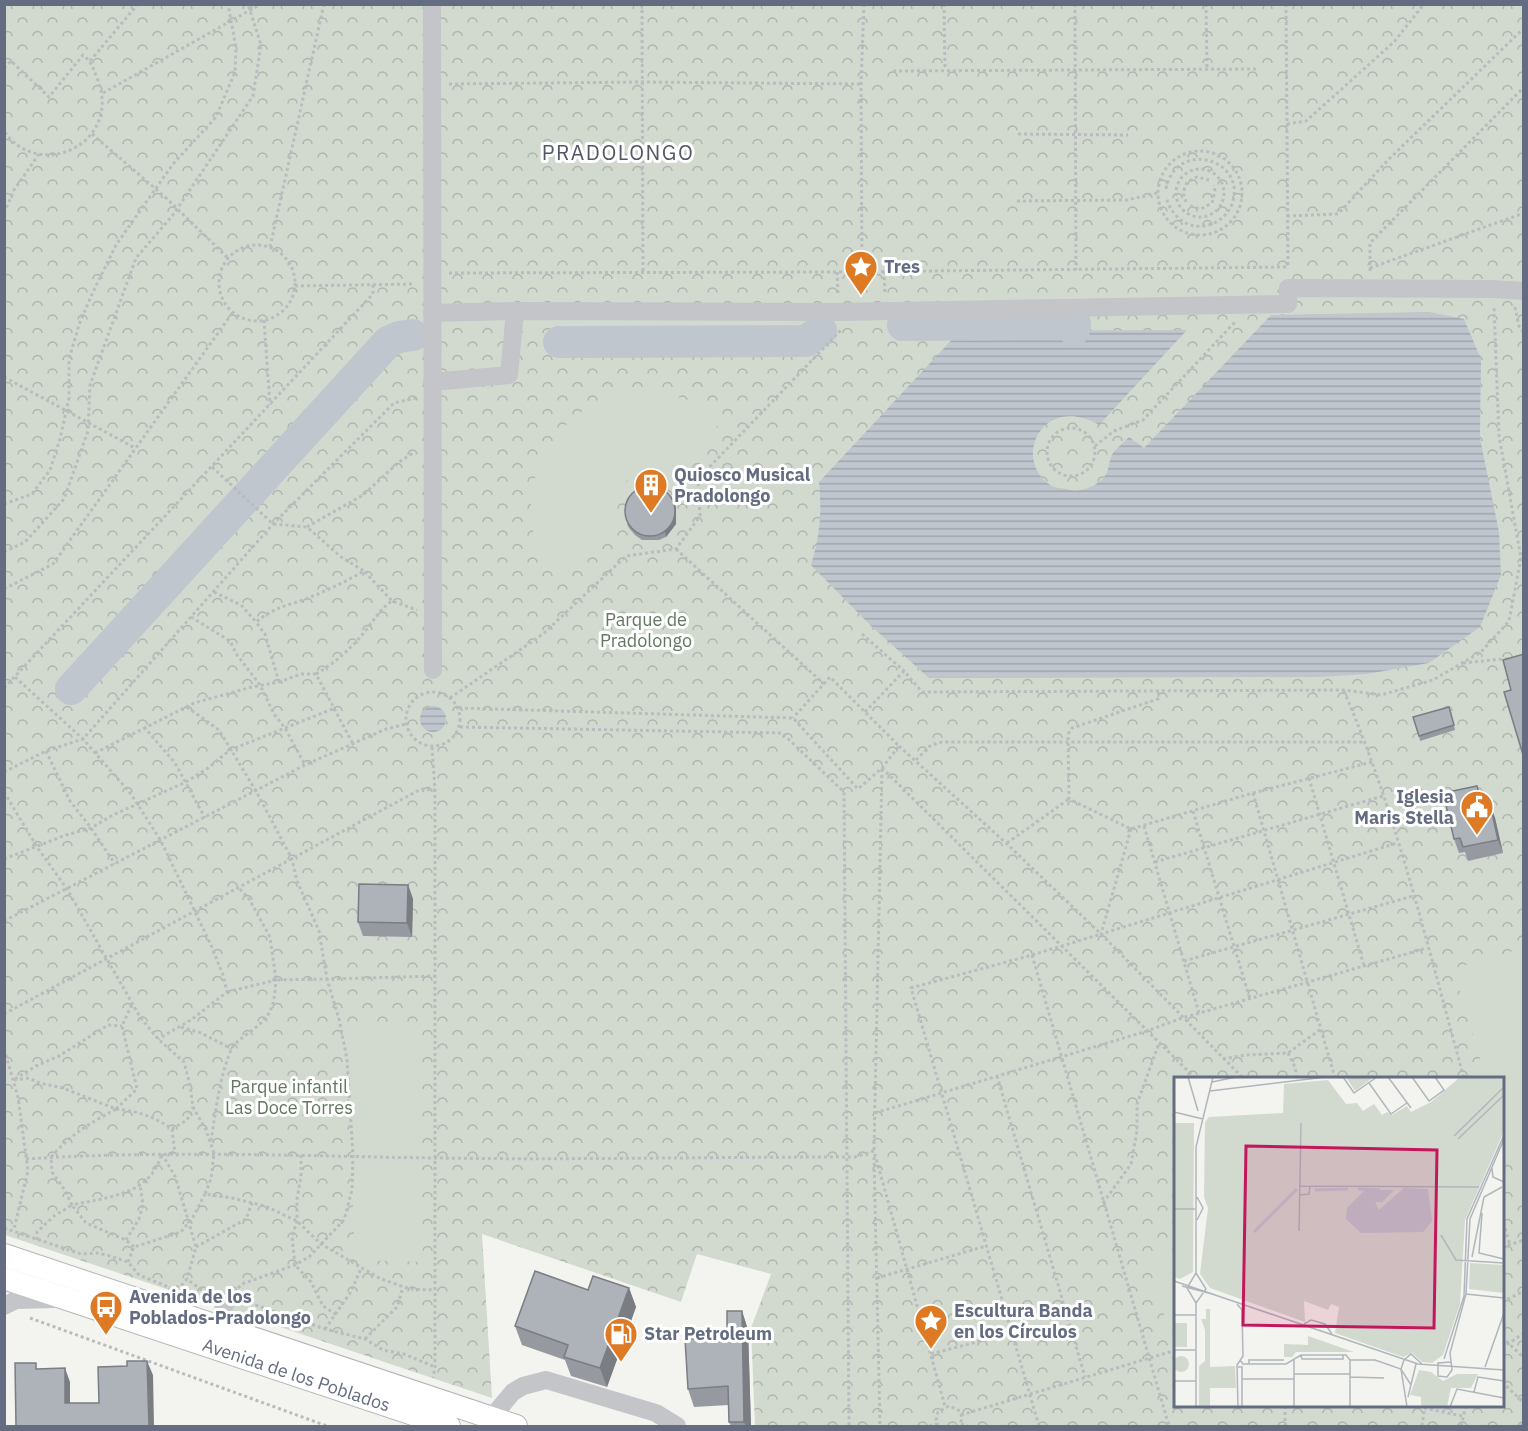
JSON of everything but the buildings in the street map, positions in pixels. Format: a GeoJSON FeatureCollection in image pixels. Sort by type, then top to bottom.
{"type":"FeatureCollection","features":[{"type":"Feature","properties":{"kind":"main road","name":"Avenida de los Poblados"},"geometry":{"type":"LineString","coordinates":[[4,1255],[516,1426]]}},
{"type":"Feature","properties":{"kind":"main road","name":"Avenida de los Poblados"},"geometry":{"type":"LineString","coordinates":[[4,1278],[449,1426]]}},
{"type":"Feature","properties":{"kind":"street"},"geometry":{"type":"LineString","coordinates":[[432,4],[433,670]]}},
{"type":"Feature","properties":{"kind":"street"},"geometry":{"type":"LineString","coordinates":[[432,313],[515,311],[843,320],[885,310],[1288,304],[1288,288],[1518,291]]}},
{"type":"Feature","properties":{"kind":"street"},"geometry":{"type":"LineString","coordinates":[[432,390],[509,375],[515,311]]}},
{"type":"Feature","properties":{"kind":"street"},"geometry":{"type":"LineString","coordinates":[[4,1306],[16,1300],[47,1298],[71,1301]]}},
{"type":"Feature","properties":{"kind":"street","name":"Avenida de los Poblados"},"geometry":{"type":"LineString","coordinates":[[217,1325],[227,1300]]}},
{"type":"Feature","properties":{"kind":"street"},"geometry":{"type":"LineString","coordinates":[[490,1418],[513,1392],[523,1386],[546,1380],[656,1413],[677,1426]]}},
{"type":"Feature","properties":{"kind":"path"},"geometry":{"type":"LineString","coordinates":[[90,61],[138,4]]}},
{"type":"Feature","properties":{"kind":"path"},"geometry":{"type":"LineString","coordinates":[[4,504],[32,494],[50,470],[69,398],[69,359],[80,322],[116,245],[172,164],[216,117],[235,72],[236,48],[228,4]]}},
{"type":"Feature","properties":{"kind":"path"},"geometry":{"type":"LineString","coordinates":[[4,552],[25,542],[64,499],[88,431],[90,386],[135,258],[173,215],[253,96],[261,45],[248,4]]}},
{"type":"Feature","properties":{"kind":"path"},"geometry":{"type":"LineString","coordinates":[[103,93],[261,4]]}},
{"type":"Feature","properties":{"kind":"path"},"geometry":{"type":"LineString","coordinates":[[270,247],[324,4]]}},
{"type":"Feature","properties":{"kind":"path"},"geometry":{"type":"LineString","coordinates":[[642,4],[643,272]]}},
{"type":"Feature","properties":{"kind":"path"},"geometry":{"type":"LineString","coordinates":[[862,272],[861,84],[864,4]]}},
{"type":"Feature","properties":{"kind":"path"},"geometry":{"type":"LineString","coordinates":[[944,4],[945,70]]}},
{"type":"Feature","properties":{"kind":"path"},"geometry":{"type":"LineString","coordinates":[[1075,4],[1076,270]]}},
{"type":"Feature","properties":{"kind":"path"},"geometry":{"type":"LineString","coordinates":[[1206,4],[1207,69]]}},
{"type":"Feature","properties":{"kind":"path"},"geometry":{"type":"LineString","coordinates":[[294,286],[373,285],[432,278],[643,272],[1288,267],[1286,4]]}},
{"type":"Feature","properties":{"kind":"path"},"geometry":{"type":"LineString","coordinates":[[1287,124],[1306,121],[1394,42],[1424,4]]}},
{"type":"Feature","properties":{"kind":"path"},"geometry":{"type":"LineString","coordinates":[[1287,216],[1338,214],[1388,160],[1524,28]]}},
{"type":"Feature","properties":{"kind":"path"},"geometry":{"type":"LineString","coordinates":[[4,131],[9,138],[27,151],[46,156],[73,150],[92,134],[103,112],[103,93],[90,61],[82,55],[49,97],[11,62],[5,68]]}},
{"type":"Feature","properties":{"kind":"path"},"geometry":{"type":"LineString","coordinates":[[893,71],[1257,69]]}},
{"type":"Feature","properties":{"kind":"path"},"geometry":{"type":"LineString","coordinates":[[432,84],[641,82],[861,84]]}},
{"type":"Feature","properties":{"kind":"path"},"geometry":{"type":"LineString","coordinates":[[1371,288],[1370,243],[1524,87]]}},
{"type":"Feature","properties":{"kind":"path"},"geometry":{"type":"LineString","coordinates":[[92,134],[165,197],[228,258]]}},
{"type":"Feature","properties":{"kind":"path"},"geometry":{"type":"LineString","coordinates":[[1018,134],[1128,135]]}},
{"type":"Feature","properties":{"kind":"path"},"geometry":{"type":"LineString","coordinates":[[1193,151],[1213,153],[1230,162],[1240,179],[1242,198],[1240,207],[1230,223],[1222,229],[1203,235],[1183,232],[1170,223],[1162,212],[1157,193],[1167,165],[1183,154],[1193,151]]}},
{"type":"Feature","properties":{"kind":"path"},"geometry":{"type":"LineString","coordinates":[[4,213],[14,190],[39,154]]}},
{"type":"Feature","properties":{"kind":"path"},"geometry":{"type":"LineString","coordinates":[[1200,158],[1200,169]]}},
{"type":"Feature","properties":{"kind":"path"},"geometry":{"type":"LineString","coordinates":[[1166,189],[1173,172],[1185,162],[1200,158],[1209,159],[1224,168],[1233,183],[1234,192],[1233,201],[1224,217],[1217,222],[1198,226],[1183,222],[1176,217],[1171,211],[1166,196]]}},
{"type":"Feature","properties":{"kind":"path"},"geometry":{"type":"LineString","coordinates":[[1224,168],[1230,162]]}},
{"type":"Feature","properties":{"kind":"path"},"geometry":{"type":"LineString","coordinates":[[1167,165],[1173,172]]}},
{"type":"Feature","properties":{"kind":"path"},"geometry":{"type":"LineString","coordinates":[[1200,169],[1215,174],[1220,179],[1225,194],[1223,202],[1214,214],[1199,218],[1185,213],[1179,207],[1175,193],[1180,179],[1192,170],[1200,169]]}},
{"type":"Feature","properties":{"kind":"path"},"geometry":{"type":"LineString","coordinates":[[1209,180],[1192,178],[1184,187],[1183,193],[1188,204],[1195,208],[1207,207],[1212,203],[1214,185]]}},
{"type":"Feature","properties":{"kind":"path"},"geometry":{"type":"LineString","coordinates":[[1215,191],[1225,194]]}},
{"type":"Feature","properties":{"kind":"path"},"geometry":{"type":"LineString","coordinates":[[1017,201],[1127,200],[1157,193]]}},
{"type":"Feature","properties":{"kind":"path"},"geometry":{"type":"LineString","coordinates":[[1175,193],[1183,193]]}},
{"type":"Feature","properties":{"kind":"path"},"geometry":{"type":"LineString","coordinates":[[1370,268],[1524,213]]}},
{"type":"Feature","properties":{"kind":"path"},"geometry":{"type":"LineString","coordinates":[[1170,223],[1176,217]]}},
{"type":"Feature","properties":{"kind":"path"},"geometry":{"type":"LineString","coordinates":[[1224,217],[1230,223]]}},
{"type":"Feature","properties":{"kind":"path"},"geometry":{"type":"LineString","coordinates":[[1198,226],[1199,218]]}},
{"type":"Feature","properties":{"kind":"path"},"geometry":{"type":"LineString","coordinates":[[258,245],[270,247],[289,262],[294,274],[292,298],[275,316],[253,321],[242,318],[225,303],[219,286],[222,268],[237,250],[258,245]]}},
{"type":"Feature","properties":{"kind":"path"},"geometry":{"type":"LineString","coordinates":[[884,271],[885,310]]}},
{"type":"Feature","properties":{"kind":"path"},"geometry":{"type":"LineString","coordinates":[[450,698],[543,634],[626,556],[676,549],[700,516],[698,479],[838,332],[843,320],[837,272]]}},
{"type":"Feature","properties":{"kind":"path"},"geometry":{"type":"LineString","coordinates":[[4,688],[373,294],[373,285]]}},
{"type":"Feature","properties":{"kind":"path"},"geometry":{"type":"LineString","coordinates":[[862,634],[903,671],[922,692],[1344,690],[1381,695],[1433,680],[1481,652],[1509,621],[1521,558],[1499,436],[1493,289]]}},
{"type":"Feature","properties":{"kind":"path"},"geometry":{"type":"LineString","coordinates":[[1518,291],[1519,326],[1524,333]]}},
{"type":"Feature","properties":{"kind":"path"},"geometry":{"type":"LineString","coordinates":[[1095,446],[1086,432],[1070,427],[1055,433],[1047,447],[1046,455],[1060,474],[1075,476],[1089,468],[1095,453],[1095,446],[1114,430],[1143,420],[1241,315],[1242,304]]}},
{"type":"Feature","properties":{"kind":"path"},"geometry":{"type":"LineString","coordinates":[[4,589],[52,564],[233,312]]}},
{"type":"Feature","properties":{"kind":"path"},"geometry":{"type":"LineString","coordinates":[[264,320],[270,405]]}},
{"type":"Feature","properties":{"kind":"path"},"geometry":{"type":"LineString","coordinates":[[4,377],[135,448]]}},
{"type":"Feature","properties":{"kind":"path"},"geometry":{"type":"LineString","coordinates":[[4,772],[46,751],[83,739],[273,524],[394,403],[432,390]]}},
{"type":"Feature","properties":{"kind":"path"},"geometry":{"type":"LineString","coordinates":[[212,466],[273,524],[308,527],[363,495],[399,462],[415,451],[433,445]]}},
{"type":"Feature","properties":{"kind":"path"},"geometry":{"type":"LineString","coordinates":[[308,527],[341,557],[364,571],[392,601],[433,615]]}},
{"type":"Feature","properties":{"kind":"path"},"geometry":{"type":"LineString","coordinates":[[1518,546],[1524,542]]}},
{"type":"Feature","properties":{"kind":"path"},"geometry":{"type":"LineString","coordinates":[[676,549],[824,684]]}},
{"type":"Feature","properties":{"kind":"path"},"geometry":{"type":"LineString","coordinates":[[256,622],[273,609],[323,591],[364,571]]}},
{"type":"Feature","properties":{"kind":"path"},"geometry":{"type":"LineString","coordinates":[[213,592],[241,605],[265,634],[279,682]]}},
{"type":"Feature","properties":{"kind":"path"},"geometry":{"type":"LineString","coordinates":[[95,753],[194,703],[279,682],[301,674],[316,674],[338,660],[392,601]]}},
{"type":"Feature","properties":{"kind":"path"},"geometry":{"type":"LineString","coordinates":[[191,616],[230,641],[237,655],[260,685],[274,714],[285,728],[305,765]]}},
{"type":"Feature","properties":{"kind":"path"},"geometry":{"type":"LineString","coordinates":[[1461,663],[1513,658]]}},
{"type":"Feature","properties":{"kind":"path"},"geometry":{"type":"LineString","coordinates":[[865,712],[903,671]]}},
{"type":"Feature","properties":{"kind":"path"},"geometry":{"type":"LineString","coordinates":[[316,674],[353,744]]}},
{"type":"Feature","properties":{"kind":"path"},"geometry":{"type":"LineString","coordinates":[[15,677],[83,739],[139,804],[161,841],[195,911],[223,975],[227,992]]}},
{"type":"Feature","properties":{"kind":"path"},"geometry":{"type":"LineString","coordinates":[[793,718],[830,677],[899,746],[1007,844],[1101,934],[1242,1077]]}},
{"type":"Feature","properties":{"kind":"path"},"geometry":{"type":"LineString","coordinates":[[1344,690],[1366,742],[1398,843],[1464,1077]]}},
{"type":"Feature","properties":{"kind":"path"},"geometry":{"type":"LineString","coordinates":[[1069,799],[1068,734],[1072,728],[1158,699],[1159,691]]}},
{"type":"Feature","properties":{"kind":"path"},"geometry":{"type":"LineString","coordinates":[[432,692],[441,693],[450,698],[459,708],[461,718],[460,727],[454,738],[444,745],[432,747],[420,744],[411,735],[406,724],[409,706],[415,698],[432,692]]}},
{"type":"Feature","properties":{"kind":"path"},"geometry":{"type":"LineString","coordinates":[[186,707],[219,730],[256,791],[292,859],[297,881],[320,931],[327,979],[339,1019],[347,1059],[353,1156],[352,1190],[344,1220],[309,1257],[295,1265],[242,1284],[227,1300]]}},
{"type":"Feature","properties":{"kind":"path"},"geometry":{"type":"LineString","coordinates":[[4,859],[91,828],[113,814],[186,782],[230,750],[335,708]]}},
{"type":"Feature","properties":{"kind":"path"},"geometry":{"type":"LineString","coordinates":[[459,708],[793,718],[858,789],[882,768],[899,746]]}},
{"type":"Feature","properties":{"kind":"path"},"geometry":{"type":"LineString","coordinates":[[4,921],[305,765],[386,729],[406,724]]}},
{"type":"Feature","properties":{"kind":"path"},"geometry":{"type":"LineString","coordinates":[[144,727],[175,763],[205,818]]}},
{"type":"Feature","properties":{"kind":"path"},"geometry":{"type":"LineString","coordinates":[[460,727],[782,733],[844,792],[849,1426]]}},
{"type":"Feature","properties":{"kind":"path"},"geometry":{"type":"LineString","coordinates":[[915,760],[931,745],[942,742],[1366,742]]}},
{"type":"Feature","properties":{"kind":"path"},"geometry":{"type":"LineString","coordinates":[[432,747],[435,790],[435,1367],[432,1381]]}},
{"type":"Feature","properties":{"kind":"path"},"geometry":{"type":"LineString","coordinates":[[46,751],[70,801],[115,864]]}},
{"type":"Feature","properties":{"kind":"path"},"geometry":{"type":"LineString","coordinates":[[1069,799],[1131,829],[1253,793],[1372,762]]}},
{"type":"Feature","properties":{"kind":"path"},"geometry":{"type":"LineString","coordinates":[[882,768],[1194,1077]]}},
{"type":"Feature","properties":{"kind":"path"},"geometry":{"type":"LineString","coordinates":[[880,1426],[874,1151],[882,768]]}},
{"type":"Feature","properties":{"kind":"path"},"geometry":{"type":"LineString","coordinates":[[1309,778],[1364,966]]}},
{"type":"Feature","properties":{"kind":"path"},"geometry":{"type":"LineString","coordinates":[[4,1014],[421,789],[435,790]]}},
{"type":"Feature","properties":{"kind":"path"},"geometry":{"type":"LineString","coordinates":[[4,792],[37,847],[67,889],[105,960],[140,1017],[158,1039],[184,1062],[193,1107],[207,1130],[211,1143],[214,1154],[211,1179],[188,1223],[181,1232],[134,1247]]}},
{"type":"Feature","properties":{"kind":"path"},"geometry":{"type":"LineString","coordinates":[[1253,793],[1335,1077]]}},
{"type":"Feature","properties":{"kind":"path"},"geometry":{"type":"LineString","coordinates":[[1155,862],[1383,796]]}},
{"type":"Feature","properties":{"kind":"path"},"geometry":{"type":"LineString","coordinates":[[1007,844],[1069,799]]}},
{"type":"Feature","properties":{"kind":"path"},"geometry":{"type":"LineString","coordinates":[[1194,811],[1250,999]]}},
{"type":"Feature","properties":{"kind":"path"},"geometry":{"type":"LineString","coordinates":[[1144,826],[1199,1013]]}},
{"type":"Feature","properties":{"kind":"path"},"geometry":{"type":"LineString","coordinates":[[1101,934],[1131,829]]}},
{"type":"Feature","properties":{"kind":"path"},"geometry":{"type":"LineString","coordinates":[[1039,1426],[911,988],[1032,956],[1398,843]]}},
{"type":"Feature","properties":{"kind":"path"},"geometry":{"type":"LineString","coordinates":[[211,1143],[220,1091],[232,1048],[264,1022],[274,1005],[276,980],[270,937],[249,899],[239,888]]}},
{"type":"Feature","properties":{"kind":"path"},"geometry":{"type":"LineString","coordinates":[[1184,961],[1413,896]]}},
{"type":"Feature","properties":{"kind":"path"},"geometry":{"type":"LineString","coordinates":[[875,1113],[1182,1018],[1427,948]]}},
{"type":"Feature","properties":{"kind":"path"},"geometry":{"type":"LineString","coordinates":[[1032,956],[1169,1426]]}},
{"type":"Feature","properties":{"kind":"path"},"geometry":{"type":"LineString","coordinates":[[158,1039],[191,1020],[227,992],[276,980],[435,976]]}},
{"type":"Feature","properties":{"kind":"path"},"geometry":{"type":"LineString","coordinates":[[132,1004],[122,1026],[137,1089],[116,1109],[86,1125],[67,1139],[51,1157],[52,1172],[86,1223],[126,1240],[134,1247]]}},
{"type":"Feature","properties":{"kind":"path"},"geometry":{"type":"LineString","coordinates":[[14,1080],[36,1066],[59,1056],[108,1025],[122,1026]]}},
{"type":"Feature","properties":{"kind":"path"},"geometry":{"type":"LineString","coordinates":[[180,1027],[201,1033],[232,1048]]}},
{"type":"Feature","properties":{"kind":"path"},"geometry":{"type":"LineString","coordinates":[[1223,1059],[1246,1055],[1288,1053],[1321,1029]]}},
{"type":"Feature","properties":{"kind":"path"},"geometry":{"type":"LineString","coordinates":[[1103,1203],[1131,1164],[1137,1131],[1137,1104],[1159,1043]]}},
{"type":"Feature","properties":{"kind":"path"},"geometry":{"type":"LineString","coordinates":[[4,1049],[18,1097],[28,1172],[14,1230]]}},
{"type":"Feature","properties":{"kind":"path"},"geometry":{"type":"LineString","coordinates":[[1288,1053],[1297,1077]]}},
{"type":"Feature","properties":{"kind":"path"},"geometry":{"type":"LineString","coordinates":[[997,1076],[1085,1377]]}},
{"type":"Feature","properties":{"kind":"path"},"geometry":{"type":"LineString","coordinates":[[14,1080],[29,1078],[39,1083],[71,1091],[116,1109],[155,1118],[172,1129]]}},
{"type":"Feature","properties":{"kind":"path"},"geometry":{"type":"LineString","coordinates":[[172,1129],[187,1120],[193,1107]]}},
{"type":"Feature","properties":{"kind":"path"},"geometry":{"type":"LineString","coordinates":[[172,1129],[175,1154]]}},
{"type":"Feature","properties":{"kind":"path"},"geometry":{"type":"LineString","coordinates":[[26,1158],[162,1154],[301,1154],[435,1158],[855,1157],[874,1151]]}},
{"type":"Feature","properties":{"kind":"path"},"geometry":{"type":"LineString","coordinates":[[874,1151],[945,1406]]}},
{"type":"Feature","properties":{"kind":"path"},"geometry":{"type":"LineString","coordinates":[[37,1240],[37,1232],[54,1216],[72,1205],[124,1192],[140,1185],[153,1173],[162,1154]]}},
{"type":"Feature","properties":{"kind":"path"},"geometry":{"type":"LineString","coordinates":[[162,1154],[175,1176],[196,1247],[187,1279]]}},
{"type":"Feature","properties":{"kind":"path"},"geometry":{"type":"LineString","coordinates":[[301,1154],[297,1221],[292,1236],[295,1265],[311,1282],[323,1306],[337,1315]]}},
{"type":"Feature","properties":{"kind":"path"},"geometry":{"type":"LineString","coordinates":[[126,1240],[140,1219],[143,1204],[140,1185]]}},
{"type":"Feature","properties":{"kind":"path"},"geometry":{"type":"LineString","coordinates":[[205,1194],[265,1206],[297,1221],[321,1244],[381,1279],[403,1287],[435,1290]]}},
{"type":"Feature","properties":{"kind":"path"},"geometry":{"type":"LineString","coordinates":[[196,1247],[246,1219],[252,1203]]}},
{"type":"Feature","properties":{"kind":"path"},"geometry":{"type":"LineString","coordinates":[[1504,1221],[1510,1245]]}},
{"type":"Feature","properties":{"kind":"path"},"geometry":{"type":"LineString","coordinates":[[1504,1247],[1524,1240]]}},
{"type":"Feature","properties":{"kind":"path"},"geometry":{"type":"LineString","coordinates":[[877,1278],[986,1246]]}},
{"type":"Feature","properties":{"kind":"path"},"geometry":{"type":"LineString","coordinates":[[128,1262],[134,1247]]}},
{"type":"Feature","properties":{"kind":"path"},"geometry":{"type":"LineString","coordinates":[[325,1329],[337,1315],[361,1269]]}},
{"type":"Feature","properties":{"kind":"path"},"geometry":{"type":"LineString","coordinates":[[365,1339],[397,1307],[403,1287]]}},
{"type":"Feature","properties":{"kind":"path"},"geometry":{"type":"LineString","coordinates":[[1504,1301],[1524,1291]]}},
{"type":"Feature","properties":{"kind":"path"},"geometry":{"type":"LineString","coordinates":[[22,1317],[40,1321],[327,1426]]}},
{"type":"Feature","properties":{"kind":"path"},"geometry":{"type":"LineString","coordinates":[[931,1354],[1011,1333]]}},
{"type":"Feature","properties":{"kind":"path"},"geometry":{"type":"LineString","coordinates":[[1504,1347],[1524,1333]]}},
{"type":"Feature","properties":{"kind":"path"},"geometry":{"type":"LineString","coordinates":[[1504,1338],[1524,1358]]}},
{"type":"Feature","properties":{"kind":"path"},"geometry":{"type":"LineString","coordinates":[[962,1415],[1174,1351]]}},
{"type":"Feature","properties":{"kind":"path"},"geometry":{"type":"LineString","coordinates":[[1504,1383],[1524,1403]]}},
{"type":"Feature","properties":{"kind":"path"},"geometry":{"type":"LineString","coordinates":[[929,1426],[938,1425],[936,1420],[938,1412],[945,1406],[953,1407],[962,1415]]}},
{"type":"Feature","properties":{"kind":"path"},"geometry":{"type":"LineString","coordinates":[[1285,1407],[1285,1426]]}},
{"type":"Feature","properties":{"kind":"path"},"geometry":{"type":"LineString","coordinates":[[1422,1426],[1425,1407],[1462,1416]]}},
{"type":"Feature","properties":{"kind":"path"},"geometry":{"type":"LineString","coordinates":[[1461,1426],[1466,1407]]}},
{"type":"Feature","properties":{"kind":"path"},"geometry":{"type":"LineString","coordinates":[[962,1415],[960,1425],[969,1426]]}},
{"type":"Feature","properties":{"kind":"path"},"geometry":{"type":"LineString","coordinates":[[1521,1426],[1524,1419]]}},
{"type":"Feature","properties":{"kind":"green space","name":"Parque de Pradolongo"},"geometry":{"type":"Polygon","coordinates":[[[5,5],[1523,5],[1523,1426],[755,1426],[751,1328],[771,1274],[697,1254],[681,1302],[482,1234],[492,1398],[5,1235],[5,5]]]}},
{"type":"Feature","properties":{"kind":"green space"},"geometry":{"type":"Polygon","coordinates":[[[638,392],[683,398],[723,419],[670,481],[658,475],[646,474],[626,481],[616,499],[615,510],[619,523],[556,580],[539,550],[532,519],[532,499],[541,461],[550,444],[576,416],[604,400],[638,392]]]}},
{"type":"Feature","properties":{"kind":"green space"},"geometry":{"type":"Polygon","coordinates":[[[1524,948],[1523,1203],[1504,1136],[1504,1077],[1486,1077],[1453,969],[1524,948]]]}},
{"type":"Feature","properties":{"kind":"green space"},"geometry":{"type":"Polygon","coordinates":[[[420,1026],[423,1262],[355,1260],[346,1028],[420,1026]]]}},
{"type":"Feature","properties":{"kind":"green space"},"geometry":{"type":"Polygon","coordinates":[[[1174,1251],[1174,1318],[1166,1321],[1148,1259],[1174,1251]]]}},
{"type":"Feature","properties":{"kind":"shaded area"},"geometry":{"type":"Polygon","coordinates":[[[1429,312],[1464,319],[1481,359],[1480,438],[1499,532],[1501,575],[1480,627],[1429,663],[1367,674],[1319,677],[929,678],[871,626],[811,565],[819,524],[819,482],[960,331],[1187,330],[1099,425],[1079,417],[1061,417],[1048,423],[1038,434],[1034,447],[1034,462],[1040,475],[1054,487],[1077,490],[1092,486],[1104,477],[1112,454],[1129,437],[1144,448],[1271,315],[1429,312]]]}},
{"type":"Feature","properties":{"kind":"shaded area"},"geometry":{"type":"Polygon","coordinates":[[[433,706],[442,710],[446,719],[442,728],[433,732],[424,728],[420,719],[424,710],[433,706]]]}},
{"type":"Feature","properties":{"kind":"waterway"},"geometry":{"type":"LineString","coordinates":[[903,325],[1075,324],[1074,330]]}},
{"type":"Feature","properties":{"kind":"waterway"},"geometry":{"type":"LineString","coordinates":[[559,342],[806,341],[821,330]]}},
{"type":"Feature","properties":{"kind":"waterway"},"geometry":{"type":"LineString","coordinates":[[71,689],[388,342],[399,337],[413,335]]}},
{"type":"Feature","properties":{"kind":"place","name":"Tres"},"geometry":{"type":"Point","coordinates":[861,296]}},
{"type":"Feature","properties":{"kind":"place","name":"Quiosco Musical Pradolongo"},"geometry":{"type":"Point","coordinates":[651,514]}},
{"type":"Feature","properties":{"kind":"place","name":"Iglesia Maris Stella"},"geometry":{"type":"Point","coordinates":[1477,836]}},
{"type":"Feature","properties":{"kind":"place","name":"Avenida de los Poblados-Pradolongo"},"geometry":{"type":"Point","coordinates":[106,1336]}},
{"type":"Feature","properties":{"kind":"place","name":"Escultura Banda en los Círculos"},"geometry":{"type":"Point","coordinates":[931,1350]}},
{"type":"Feature","properties":{"kind":"place","name":"Star Petroleum"},"geometry":{"type":"Point","coordinates":[621,1363]}},
{"type":"Feature","properties":{"kind":"district","name":"PRADOLONGO"},"geometry":{"type":"Point","coordinates":[618,153]}},
{"type":"Feature","properties":{"kind":"park label","name":"Parque infantil Las Doce Torres"},"geometry":{"type":"Point","coordinates":[289,1097]}}]}
